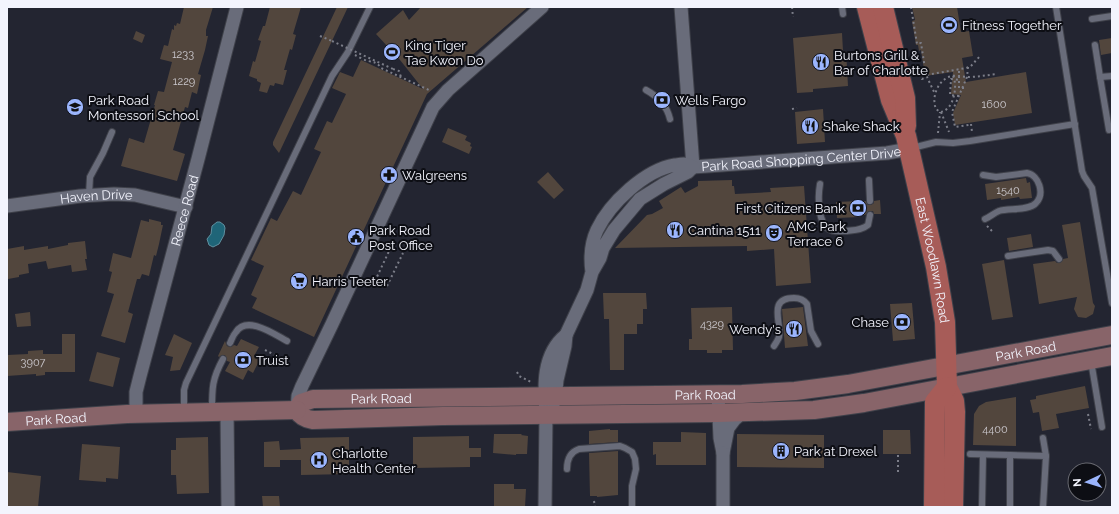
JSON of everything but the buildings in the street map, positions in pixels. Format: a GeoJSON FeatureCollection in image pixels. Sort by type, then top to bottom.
{"type":"FeatureCollection","features":[{"type":"Feature","properties":{"kind":"main road","name":"East Woodlawn Road"},"geometry":{"type":"LineString","coordinates":[[867,7],[891,100],[907,142],[940,288],[945,322],[947,387],[954,401],[955,412],[953,502]]}},
{"type":"Feature","properties":{"kind":"main road","name":"East Woodlawn Road"},"geometry":{"type":"LineString","coordinates":[[883,7],[905,98],[907,142]]}},
{"type":"Feature","properties":{"kind":"main road","name":"Park Road"},"geometry":{"type":"LineString","coordinates":[[297,415],[301,403],[313,399],[545,391],[718,394],[767,393],[810,389],[946,366],[1112,335]]}},
{"type":"Feature","properties":{"kind":"main road","name":"Park Road"},"geometry":{"type":"LineString","coordinates":[[7,422],[136,414],[219,411],[297,415],[313,420],[546,414],[718,413],[830,408],[1112,356]]}},
{"type":"Feature","properties":{"kind":"main road"},"geometry":{"type":"LineString","coordinates":[[934,507],[935,402],[947,387]]}},
{"type":"Feature","properties":{"kind":"street","name":"Reece Road"},"geometry":{"type":"LineString","coordinates":[[136,414],[136,392],[140,376],[238,7]]}},
{"type":"Feature","properties":{"kind":"street"},"geometry":{"type":"LineString","coordinates":[[297,415],[298,396],[302,386],[433,107],[448,90],[542,7]]}},
{"type":"Feature","properties":{"kind":"street","name":"Park Road Shopping Center Drive"},"geometry":{"type":"LineString","coordinates":[[681,7],[693,167]]}},
{"type":"Feature","properties":{"kind":"street","name":"Park Road Shopping Center Drive"},"geometry":{"type":"LineString","coordinates":[[545,507],[545,391],[557,376],[566,336],[589,285],[592,272],[600,258],[605,243],[632,208],[646,195],[688,172],[693,167],[887,153],[907,142]]}},
{"type":"Feature","properties":{"kind":"street","name":"Haven Drive"},"geometry":{"type":"LineString","coordinates":[[7,206],[89,195],[114,194],[135,195],[186,207]]}},
{"type":"Feature","properties":{"kind":"street"},"geometry":{"type":"LineString","coordinates":[[718,394],[720,438],[723,453]]}},
{"type":"Feature","properties":{"kind":"street"},"geometry":{"type":"LineString","coordinates":[[219,411],[228,507]]}},
{"type":"Feature","properties":{"kind":"street"},"geometry":{"type":"LineString","coordinates":[[723,507],[723,453],[728,428],[743,412]]}},
{"type":"Feature","properties":{"kind":"lane"},"geometry":{"type":"LineString","coordinates":[[184,412],[184,390],[186,383],[332,76],[348,52],[370,7]]}},
{"type":"Feature","properties":{"kind":"lane"},"geometry":{"type":"LineString","coordinates":[[1056,7],[1082,171],[1092,188],[1112,303]]}},
{"type":"Feature","properties":{"kind":"lane"},"geometry":{"type":"LineString","coordinates":[[1092,19],[1112,16]]}},
{"type":"Feature","properties":{"kind":"lane"},"geometry":{"type":"LineString","coordinates":[[1095,45],[1109,130]]}},
{"type":"Feature","properties":{"kind":"lane"},"geometry":{"type":"LineString","coordinates":[[1100,77],[1112,76]]}},
{"type":"Feature","properties":{"kind":"lane"},"geometry":{"type":"LineString","coordinates":[[646,90],[653,94],[668,110],[670,119]]}},
{"type":"Feature","properties":{"kind":"lane"},"geometry":{"type":"LineString","coordinates":[[907,142],[953,143],[1075,124]]}},
{"type":"Feature","properties":{"kind":"lane"},"geometry":{"type":"LineString","coordinates":[[89,195],[90,177],[112,132]]}},
{"type":"Feature","properties":{"kind":"lane"},"geometry":{"type":"LineString","coordinates":[[983,175],[996,178],[1027,173],[1030,174],[1038,180],[1040,195],[1038,200],[1032,206],[999,212],[985,221]]}},
{"type":"Feature","properties":{"kind":"lane"},"geometry":{"type":"LineString","coordinates":[[869,180],[870,201]]}},
{"type":"Feature","properties":{"kind":"lane"},"geometry":{"type":"LineString","coordinates":[[820,184],[820,216],[823,224],[829,230],[861,230],[868,225],[870,214]]}},
{"type":"Feature","properties":{"kind":"lane"},"geometry":{"type":"LineString","coordinates":[[1008,256],[1048,250],[1055,253],[1059,259]]}},
{"type":"Feature","properties":{"kind":"lane"},"geometry":{"type":"LineString","coordinates":[[774,346],[779,336],[778,305],[783,300],[792,298],[800,298],[807,304],[811,331],[818,344]]}},
{"type":"Feature","properties":{"kind":"lane"},"geometry":{"type":"LineString","coordinates":[[230,343],[238,330],[249,324],[286,341]]}},
{"type":"Feature","properties":{"kind":"lane"},"geometry":{"type":"LineString","coordinates":[[219,411],[212,392],[214,376],[223,359]]}},
{"type":"Feature","properties":{"kind":"lane"},"geometry":{"type":"LineString","coordinates":[[1091,360],[1102,427]]}},
{"type":"Feature","properties":{"kind":"lane"},"geometry":{"type":"LineString","coordinates":[[1043,438],[1046,456],[1043,507]]}},
{"type":"Feature","properties":{"kind":"lane"},"geometry":{"type":"LineString","coordinates":[[568,469],[568,462],[571,455],[579,448],[620,446],[625,448],[634,455],[635,463],[632,486],[632,507]]}},
{"type":"Feature","properties":{"kind":"lane"},"geometry":{"type":"LineString","coordinates":[[970,454],[1046,456]]}},
{"type":"Feature","properties":{"kind":"lane"},"geometry":{"type":"LineString","coordinates":[[982,507],[983,454]]}},
{"type":"Feature","properties":{"kind":"lane"},"geometry":{"type":"LineString","coordinates":[[1010,455],[1010,507]]}},
{"type":"Feature","properties":{"kind":"path"},"geometry":{"type":"LineString","coordinates":[[792,7],[793,17]]}},
{"type":"Feature","properties":{"kind":"path"},"geometry":{"type":"LineString","coordinates":[[911,7],[917,44],[921,43],[926,75],[967,68],[980,56]]}},
{"type":"Feature","properties":{"kind":"path"},"geometry":{"type":"LineString","coordinates":[[961,24],[977,22]]}},
{"type":"Feature","properties":{"kind":"path"},"geometry":{"type":"LineString","coordinates":[[320,36],[399,71],[400,77]]}},
{"type":"Feature","properties":{"kind":"path"},"geometry":{"type":"LineString","coordinates":[[348,52],[379,64],[380,67],[429,90]]}},
{"type":"Feature","properties":{"kind":"path"},"geometry":{"type":"LineString","coordinates":[[967,68],[967,77],[952,112],[954,127],[970,124],[972,132]]}},
{"type":"Feature","properties":{"kind":"path"},"geometry":{"type":"LineString","coordinates":[[913,70],[917,69],[922,79],[927,77],[935,94]]}},
{"type":"Feature","properties":{"kind":"path"},"geometry":{"type":"LineString","coordinates":[[959,71],[959,88],[966,88]]}},
{"type":"Feature","properties":{"kind":"path"},"geometry":{"type":"LineString","coordinates":[[949,132],[941,112],[936,109],[934,105],[935,94],[942,82],[953,76],[967,77],[997,74]]}},
{"type":"Feature","properties":{"kind":"path"},"geometry":{"type":"LineString","coordinates":[[941,112],[948,110],[952,100],[955,80],[953,76]]}},
{"type":"Feature","properties":{"kind":"path"},"geometry":{"type":"LineString","coordinates":[[959,80],[951,79],[950,95],[959,96]]}},
{"type":"Feature","properties":{"kind":"path"},"geometry":{"type":"LineString","coordinates":[[792,108],[797,108]]}},
{"type":"Feature","properties":{"kind":"path"},"geometry":{"type":"LineString","coordinates":[[938,133],[941,112]]}},
{"type":"Feature","properties":{"kind":"path"},"geometry":{"type":"LineString","coordinates":[[840,130],[856,128]]}},
{"type":"Feature","properties":{"kind":"path"},"geometry":{"type":"LineString","coordinates":[[985,221],[992,232]]}},
{"type":"Feature","properties":{"kind":"path"},"geometry":{"type":"LineString","coordinates":[[375,281],[391,247]]}},
{"type":"Feature","properties":{"kind":"path"},"geometry":{"type":"LineString","coordinates":[[387,286],[403,253]]}},
{"type":"Feature","properties":{"kind":"path"},"geometry":{"type":"LineString","coordinates":[[870,328],[886,326]]}},
{"type":"Feature","properties":{"kind":"path"},"geometry":{"type":"LineString","coordinates":[[265,350],[279,357]]}},
{"type":"Feature","properties":{"kind":"path"},"geometry":{"type":"LineString","coordinates":[[517,372],[519,376],[545,391]]}},
{"type":"Feature","properties":{"kind":"path"},"geometry":{"type":"LineString","coordinates":[[1088,414],[1091,428]]}},
{"type":"Feature","properties":{"kind":"path"},"geometry":{"type":"LineString","coordinates":[[898,455],[898,472]]}},
{"type":"Feature","properties":{"kind":"path"},"geometry":{"type":"LineString","coordinates":[[594,501],[595,507]]}},
{"type":"Feature","properties":{"kind":"water"},"geometry":{"type":"Polygon","coordinates":[[[217,222],[224,225],[224,235],[219,244],[213,247],[209,245],[207,239],[211,234],[212,226],[217,222]]]}},
{"type":"Feature","properties":{"kind":"place","name":"Fitness Together"},"geometry":{"type":"Point","coordinates":[949,25]}},
{"type":"Feature","properties":{"kind":"place","name":"King Tiger Tae Kwon Do"},"geometry":{"type":"Point","coordinates":[392,52]}},
{"type":"Feature","properties":{"kind":"place","name":"Burtons Grill & Bar of Charlotte"},"geometry":{"type":"Point","coordinates":[821,62]}},
{"type":"Feature","properties":{"kind":"place","name":"Wells Fargo"},"geometry":{"type":"Point","coordinates":[662,100]}},
{"type":"Feature","properties":{"kind":"place","name":"Park Road Montessori School"},"geometry":{"type":"Point","coordinates":[75,107]}},
{"type":"Feature","properties":{"kind":"place","name":"Shake Shack"},"geometry":{"type":"Point","coordinates":[810,126]}},
{"type":"Feature","properties":{"kind":"place","name":"Walgreens"},"geometry":{"type":"Point","coordinates":[389,175]}},
{"type":"Feature","properties":{"kind":"place","name":"First Citizens Bank"},"geometry":{"type":"Point","coordinates":[858,208]}},
{"type":"Feature","properties":{"kind":"place","name":"Cantina 1511"},"geometry":{"type":"Point","coordinates":[675,230]}},
{"type":"Feature","properties":{"kind":"place","name":"AMC Park Terrace 6"},"geometry":{"type":"Point","coordinates":[774,233]}},
{"type":"Feature","properties":{"kind":"place","name":"Park Road Post Office"},"geometry":{"type":"Point","coordinates":[356,237]}},
{"type":"Feature","properties":{"kind":"place","name":"Harris Teeter"},"geometry":{"type":"Point","coordinates":[299,281]}},
{"type":"Feature","properties":{"kind":"place","name":"Chase"},"geometry":{"type":"Point","coordinates":[902,322]}},
{"type":"Feature","properties":{"kind":"place","name":"Wendy's"},"geometry":{"type":"Point","coordinates":[794,329]}},
{"type":"Feature","properties":{"kind":"place","name":"Truist"},"geometry":{"type":"Point","coordinates":[243,360]}},
{"type":"Feature","properties":{"kind":"place","name":"Park at Drexel"},"geometry":{"type":"Point","coordinates":[781,451]}},
{"type":"Feature","properties":{"kind":"place","name":"Charlotte Health Center"},"geometry":{"type":"Point","coordinates":[319,460]}}]}
